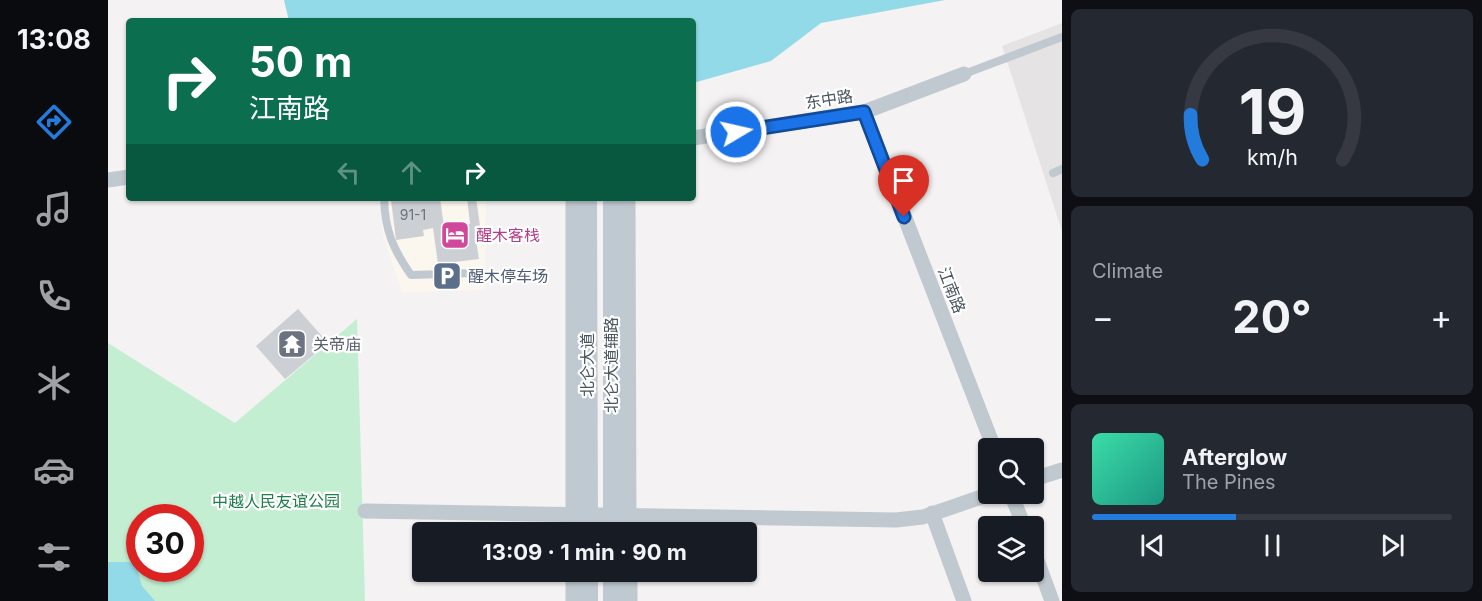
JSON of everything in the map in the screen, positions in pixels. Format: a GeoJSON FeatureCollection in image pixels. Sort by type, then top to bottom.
{"type":"FeatureCollection","features":[{"type":"Feature","properties":{"kind":"main road","name":"北仑大道"},"geometry":{"type":"LineString","coordinates":[[580,522],[586,201]]}},
{"type":"Feature","properties":{"kind":"main road","name":"北仑大道"},"geometry":{"type":"LineString","coordinates":[[614,201],[622,522]]}},
{"type":"Feature","properties":{"kind":"main road"},"geometry":{"type":"LineString","coordinates":[[587,582],[587,601]]}},
{"type":"Feature","properties":{"kind":"main road"},"geometry":{"type":"LineString","coordinates":[[614,582],[614,601]]}},
{"type":"Feature","properties":{"kind":"street","name":"东中路"},"geometry":{"type":"LineString","coordinates":[[696,138],[864,112],[964,74]]}},
{"type":"Feature","properties":{"kind":"street","name":"江南路"},"geometry":{"type":"LineString","coordinates":[[864,112],[990,438]]}},
{"type":"Feature","properties":{"kind":"street"},"geometry":{"type":"LineString","coordinates":[[108,180],[126,177]]}},
{"type":"Feature","properties":{"kind":"street"},"geometry":{"type":"LineString","coordinates":[[573,201],[580,522]]}},
{"type":"Feature","properties":{"kind":"street","name":"北仑大道辅路"},"geometry":{"type":"LineString","coordinates":[[622,522],[628,201]]}},
{"type":"Feature","properties":{"kind":"street"},"geometry":{"type":"LineString","coordinates":[[1044,476],[1062,470]]}},
{"type":"Feature","properties":{"kind":"street"},"geometry":{"type":"LineString","coordinates":[[757,523],[896,520],[932,513],[978,498]]}},
{"type":"Feature","properties":{"kind":"street"},"geometry":{"type":"LineString","coordinates":[[365,511],[547,522]]}},
{"type":"Feature","properties":{"kind":"street"},"geometry":{"type":"LineString","coordinates":[[932,513],[964,601]]}},
{"type":"Feature","properties":{"kind":"street"},"geometry":{"type":"LineString","coordinates":[[1044,579],[1052,601]]}},
{"type":"Feature","properties":{"kind":"street"},"geometry":{"type":"LineString","coordinates":[[573,582],[573,601]]}},
{"type":"Feature","properties":{"kind":"street"},"geometry":{"type":"LineString","coordinates":[[630,582],[630,601]]}},
{"type":"Feature","properties":{"kind":"lane"},"geometry":{"type":"LineString","coordinates":[[964,74],[1062,37]]}},
{"type":"Feature","properties":{"kind":"lane"},"geometry":{"type":"LineString","coordinates":[[1053,173],[1062,169]]}},
{"type":"Feature","properties":{"kind":"lane"},"geometry":{"type":"LineString","coordinates":[[384,201],[385,224],[396,254],[411,275],[475,273]]}},
{"type":"Feature","properties":{"kind":"shaded area"},"geometry":{"type":"Polygon","coordinates":[[[1062,23],[1062,231],[1002,46],[1062,23]]]}},
{"type":"Feature","properties":{"kind":"shaded area"},"geometry":{"type":"Polygon","coordinates":[[[380,201],[486,201],[485,290],[402,292],[383,235],[380,201]]]}},
{"type":"Feature","properties":{"kind":"green space","name":"中越人民友谊公园"},"geometry":{"type":"Polygon","coordinates":[[[357,319],[365,601],[108,601],[108,343],[235,423],[357,319]]]}},
{"type":"Feature","properties":{"kind":"water"},"geometry":{"type":"Polygon","coordinates":[[[284,0],[945,0],[821,23],[771,61],[696,82],[696,18],[288,18],[284,0]]]}},
{"type":"Feature","properties":{"kind":"water"},"geometry":{"type":"Polygon","coordinates":[[[108,562],[126,562],[126,582],[141,582],[155,601],[108,601],[108,562]]]}},
{"type":"Feature","properties":{"kind":"building"},"geometry":{"type":"Polygon","coordinates":[[[391,201],[440,201],[444,227],[470,224],[467,201],[476,201],[481,233],[475,234],[479,259],[438,264],[433,228],[423,230],[424,236],[396,240],[391,201]]]}},
{"type":"Feature","properties":{"kind":"building","name":"关帝庙"},"geometry":{"type":"Polygon","coordinates":[[[298,309],[328,343],[285,379],[256,346],[298,309]]]}},
{"type":"Feature","properties":{"kind":"place","name":"醒木客栈"},"geometry":{"type":"Point","coordinates":[455,235]}},
{"type":"Feature","properties":{"kind":"place","name":"醒木停车场"},"geometry":{"type":"Point","coordinates":[447,276]}},
{"type":"Feature","properties":{"kind":"place","name":"关帝庙"},"geometry":{"type":"Point","coordinates":[292,344]}},
{"type":"Feature","properties":{"kind":"route"},"geometry":{"type":"LineString","coordinates":[[736,132],[864,112],[904,217]]}}]}
